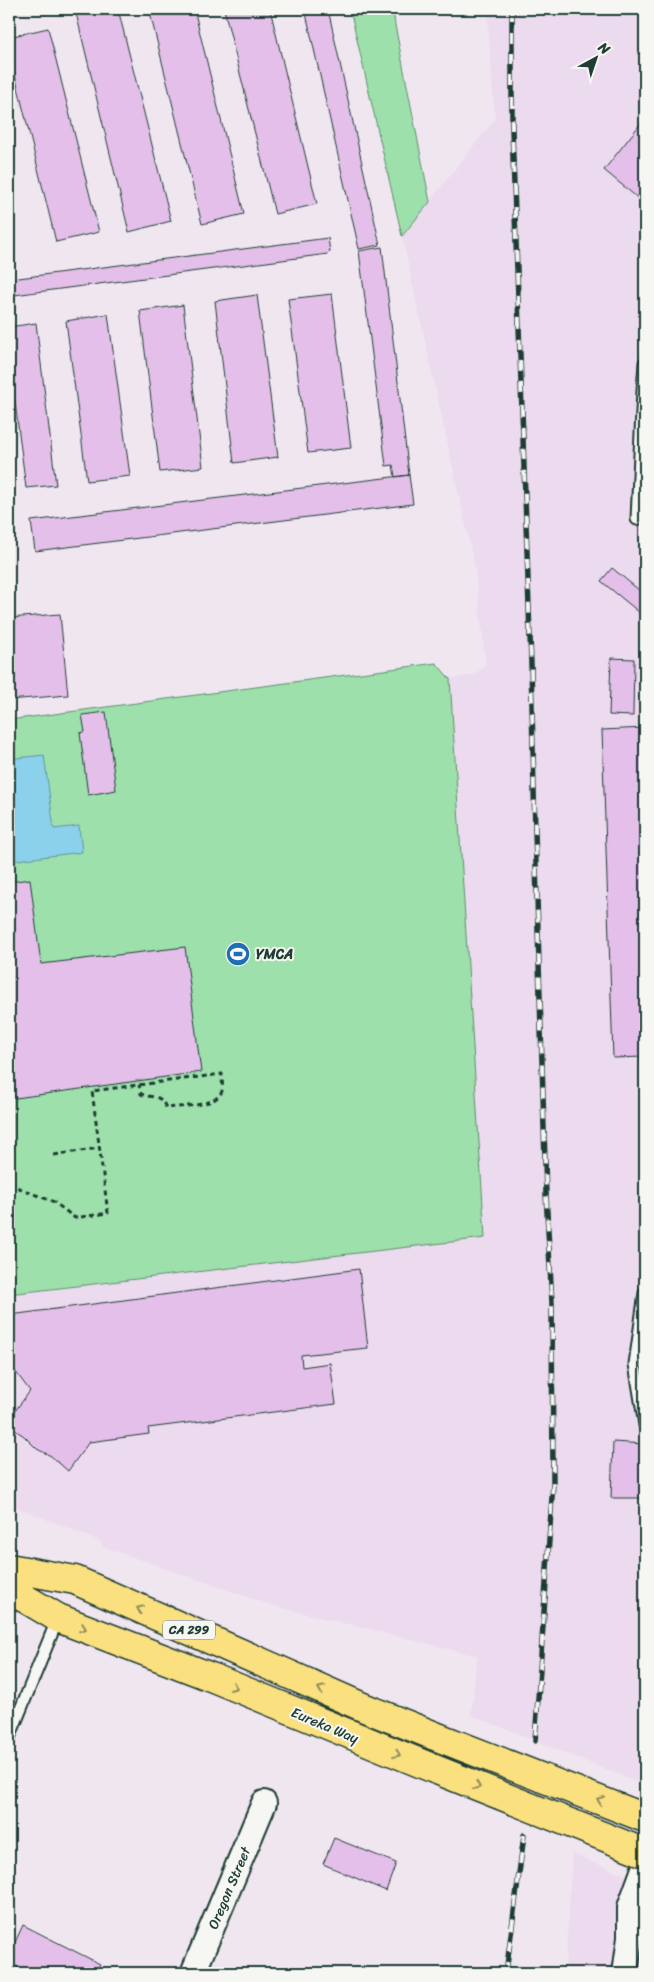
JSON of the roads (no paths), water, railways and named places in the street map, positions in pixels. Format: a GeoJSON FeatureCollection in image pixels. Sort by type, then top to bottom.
{"type":"FeatureCollection","features":[{"type":"Feature","properties":{"kind":"highway","name":"CA 299"},"geometry":{"type":"LineString","coordinates":[[9,1568],[75,1580],[366,1708],[645,1818]]}},
{"type":"Feature","properties":{"kind":"highway","name":"Eureka Way"},"geometry":{"type":"LineString","coordinates":[[9,1589],[58,1618],[211,1677],[361,1740],[645,1853]]}},
{"type":"Feature","properties":{"kind":"street","name":"Oregon Street"},"geometry":{"type":"LineString","coordinates":[[193,1973],[264,1803]]}},
{"type":"Feature","properties":{"kind":"street"},"geometry":{"type":"LineString","coordinates":[[625,1973],[630,1938],[630,1907],[645,1866]]}},
{"type":"Feature","properties":{"kind":"lane"},"geometry":{"type":"LineString","coordinates":[[637,519],[645,362]]}},
{"type":"Feature","properties":{"kind":"lane"},"geometry":{"type":"LineString","coordinates":[[645,1293],[635,1364],[645,1425]]}},
{"type":"Feature","properties":{"kind":"lane"},"geometry":{"type":"LineString","coordinates":[[9,1738],[58,1618]]}},
{"type":"Feature","properties":{"kind":"water"},"geometry":{"type":"Polygon","coordinates":[[[44,755],[54,829],[79,826],[82,852],[9,861],[9,759],[44,755]]]}},
{"type":"Feature","properties":{"kind":"railway"},"geometry":{"type":"LineString","coordinates":[[512,9],[512,129],[531,664],[546,1194],[552,1303],[553,1483],[535,1741]]}},
{"type":"Feature","properties":{"kind":"railway"},"geometry":{"type":"LineString","coordinates":[[506,1973],[524,1835]]}},
{"type":"Feature","properties":{"kind":"place","name":"YMCA"},"geometry":{"type":"Point","coordinates":[238,954]}}]}
